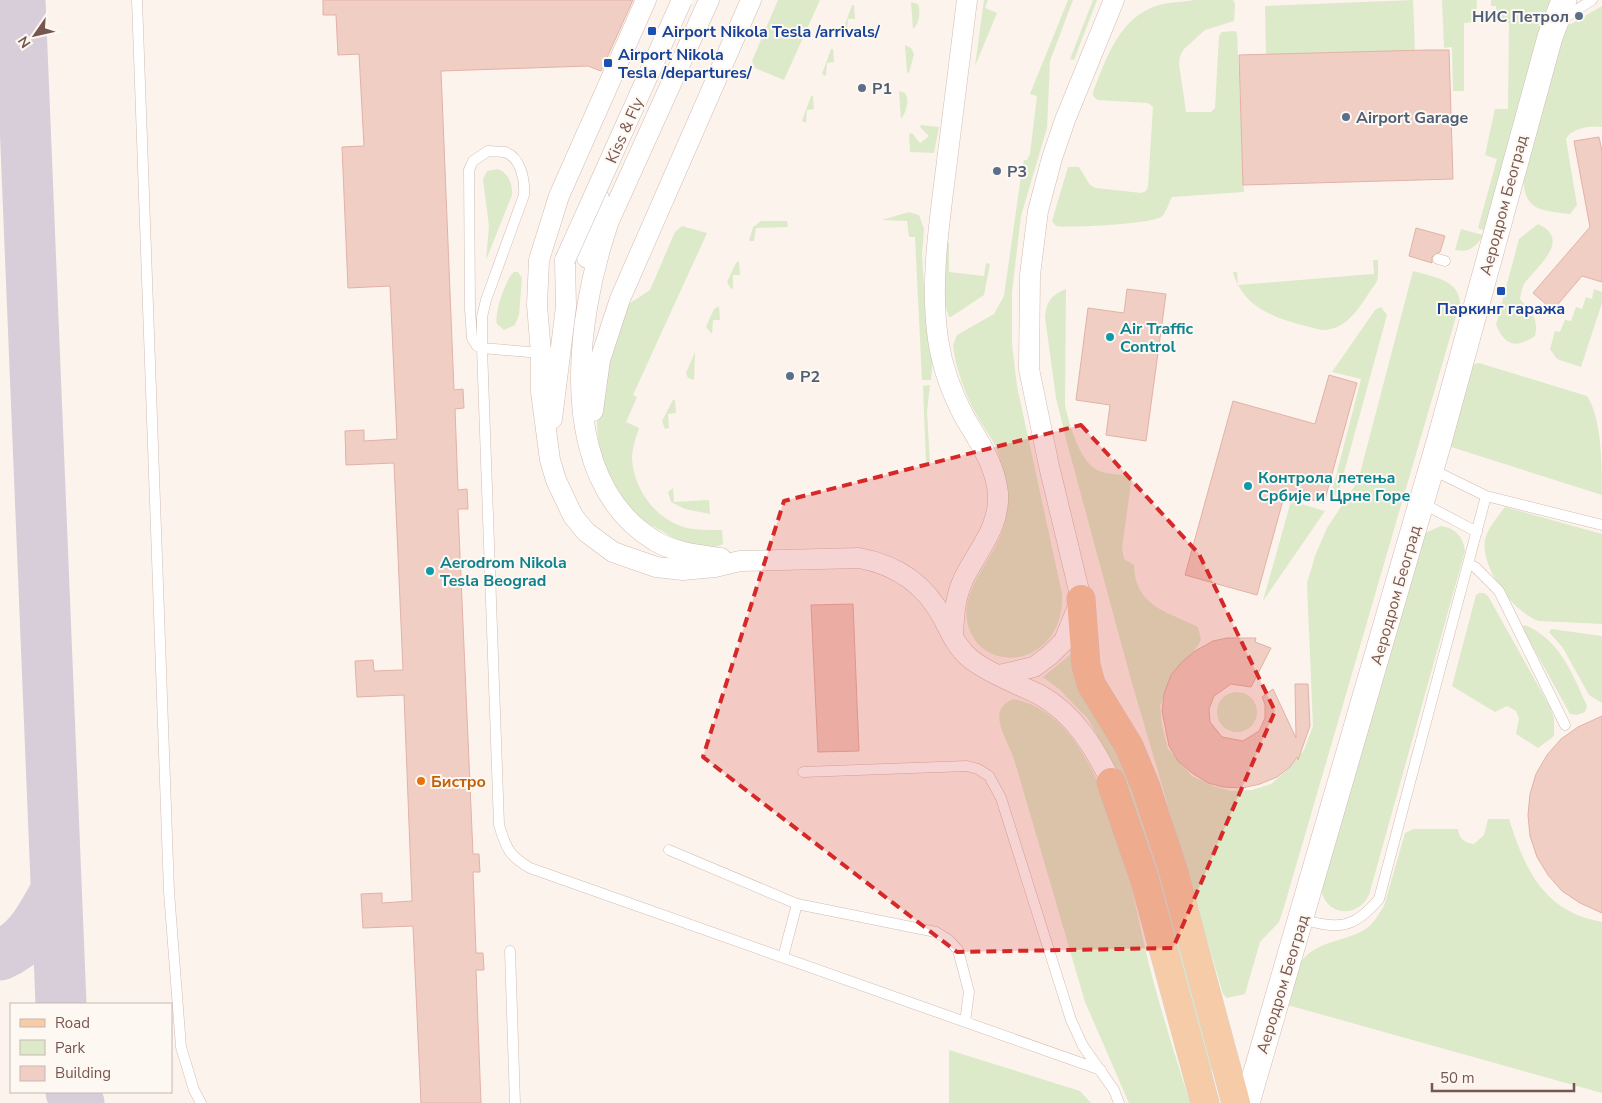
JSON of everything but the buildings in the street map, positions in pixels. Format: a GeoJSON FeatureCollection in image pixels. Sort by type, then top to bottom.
{"type":"FeatureCollection","features":[{"type":"Feature","properties":{"kind":"main road"},"geometry":{"type":"LineString","coordinates":[[1081,599],[1086,665],[1091,684],[1129,746],[1146,787],[1174,873],[1236,1103]]}},
{"type":"Feature","properties":{"kind":"main road"},"geometry":{"type":"LineString","coordinates":[[1111,782],[1144,878],[1205,1103]]}},
{"type":"Feature","properties":{"kind":"street"},"geometry":{"type":"LineString","coordinates":[[646,0],[559,196],[548,262],[550,353],[541,392],[550,460],[556,480],[573,516],[586,532],[614,552],[656,567],[683,570],[715,567],[740,561]]}},
{"type":"Feature","properties":{"kind":"street"},"geometry":{"type":"LineString","coordinates":[[587,312],[587,257],[599,196],[618,131],[675,0]]}},
{"type":"Feature","properties":{"kind":"street","name":"Kiss & Fly"},"geometry":{"type":"LineString","coordinates":[[550,353],[566,307],[565,260],[682,0]]}},
{"type":"Feature","properties":{"kind":"street"},"geometry":{"type":"LineString","coordinates":[[709,0],[609,221],[599,251],[583,337],[581,383],[584,416],[591,453],[607,491],[624,513],[640,529],[656,541],[682,552],[740,561],[831,558],[877,561],[899,570],[925,591],[935,603],[953,640],[974,662],[1042,696],[1066,714],[1100,758],[1111,782]]}},
{"type":"Feature","properties":{"kind":"street"},"geometry":{"type":"LineString","coordinates":[[591,453],[595,388],[600,360],[620,299],[751,0]]}},
{"type":"Feature","properties":{"kind":"street"},"geometry":{"type":"LineString","coordinates":[[953,640],[954,604],[963,579],[990,535],[996,516],[998,494],[994,473],[982,443],[965,417],[948,380],[938,340],[936,312],[942,199],[967,0]]}},
{"type":"Feature","properties":{"kind":"street"},"geometry":{"type":"LineString","coordinates":[[999,674],[1034,667],[1050,655],[1064,641],[1081,599],[1049,466],[1029,369],[1029,299],[1036,225],[1047,176],[1065,120],[1114,0]]}},
{"type":"Feature","properties":{"kind":"street"},"geometry":{"type":"LineString","coordinates":[[1097,44],[1128,0]]}},
{"type":"Feature","properties":{"kind":"street","name":"Аеродром Београд"},"geometry":{"type":"LineString","coordinates":[[1247,1103],[1431,469],[1554,25],[1564,0]]}},
{"type":"Feature","properties":{"kind":"lane"},"geometry":{"type":"LineString","coordinates":[[137,0],[169,892],[181,1047],[194,1090],[201,1103]]}},
{"type":"Feature","properties":{"kind":"lane"},"geometry":{"type":"LineString","coordinates":[[1554,25],[1592,0]]}},
{"type":"Feature","properties":{"kind":"lane"},"geometry":{"type":"LineString","coordinates":[[550,353],[482,348],[477,346],[472,338],[469,170],[473,162],[481,154],[488,151],[505,152],[514,158],[521,169],[525,182],[524,195],[486,300],[482,317],[482,348],[499,825],[505,844],[514,858],[530,868],[1101,1070]]}},
{"type":"Feature","properties":{"kind":"lane"},"geometry":{"type":"LineString","coordinates":[[1431,469],[1486,496],[1602,525]]}},
{"type":"Feature","properties":{"kind":"lane"},"geometry":{"type":"LineString","coordinates":[[1301,919],[1335,927],[1345,925],[1363,916],[1379,899],[1486,496]]}},
{"type":"Feature","properties":{"kind":"lane"},"geometry":{"type":"LineString","coordinates":[[1421,502],[1477,532]]}},
{"type":"Feature","properties":{"kind":"lane"},"geometry":{"type":"LineString","coordinates":[[1468,564],[1475,567],[1499,591],[1565,725]]}},
{"type":"Feature","properties":{"kind":"lane"},"geometry":{"type":"LineString","coordinates":[[803,772],[951,765],[978,769],[988,776],[1001,798],[1071,1020],[1083,1046],[1101,1070],[1119,1103]]}},
{"type":"Feature","properties":{"kind":"lane"},"geometry":{"type":"LineString","coordinates":[[669,850],[797,904],[936,932],[958,950],[969,992],[965,1022]]}},
{"type":"Feature","properties":{"kind":"lane"},"geometry":{"type":"LineString","coordinates":[[783,957],[797,904]]}},
{"type":"Feature","properties":{"kind":"lane"},"geometry":{"type":"LineString","coordinates":[[510,951],[515,1103]]}},
{"type":"Feature","properties":{"kind":"highlighted area"},"geometry":{"type":"Polygon","coordinates":[[[1081,425],[1199,554],[1275,711],[1173,948],[957,952],[703,757],[784,501],[1081,425]]]}},
{"type":"Feature","properties":{"kind":"green space"},"geometry":{"type":"Polygon","coordinates":[[[778,0],[820,0],[784,80],[755,68],[752,61],[778,0]]]}},
{"type":"Feature","properties":{"kind":"green space"},"geometry":{"type":"Polygon","coordinates":[[[984,0],[988,0],[985,8],[997,13],[975,66],[984,0]]]}},
{"type":"Feature","properties":{"kind":"green space"},"geometry":{"type":"Polygon","coordinates":[[[1068,0],[1073,0],[1050,61],[1047,128],[1021,216],[1012,292],[1012,344],[1017,386],[1062,594],[1062,607],[1056,627],[1045,643],[1037,650],[1028,654],[1009,658],[990,653],[982,648],[975,640],[968,623],[967,607],[971,592],[1003,530],[1006,498],[1005,481],[997,450],[968,398],[958,371],[953,345],[957,335],[994,314],[1004,296],[1022,169],[1024,160],[1027,160],[1030,154],[1037,96],[1030,94],[1068,0]]]}},
{"type":"Feature","properties":{"kind":"green space"},"geometry":{"type":"Polygon","coordinates":[[[1093,0],[1097,0],[1074,60],[1070,59],[1093,0]]]}},
{"type":"Feature","properties":{"kind":"green space"},"geometry":{"type":"Polygon","coordinates":[[[1194,0],[1233,0],[1235,4],[1234,21],[1205,30],[1184,49],[1180,56],[1179,64],[1186,112],[1211,112],[1215,108],[1219,36],[1222,32],[1235,31],[1237,33],[1244,192],[1172,197],[1161,217],[1142,222],[1093,226],[1056,226],[1052,221],[1068,167],[1079,167],[1090,185],[1096,188],[1141,193],[1146,191],[1148,187],[1153,107],[1148,103],[1098,100],[1093,96],[1093,92],[1109,52],[1124,29],[1134,19],[1145,11],[1159,5],[1194,0]]]}},
{"type":"Feature","properties":{"kind":"green space"},"geometry":{"type":"Polygon","coordinates":[[[1413,0],[1415,51],[1266,55],[1265,6],[1413,0]]]}},
{"type":"Feature","properties":{"kind":"green space"},"geometry":{"type":"Polygon","coordinates":[[[1442,0],[1477,0],[1476,22],[1464,23],[1464,91],[1453,91],[1452,47],[1444,48],[1442,0]]]}},
{"type":"Feature","properties":{"kind":"green space"},"geometry":{"type":"Polygon","coordinates":[[[1491,0],[1551,0],[1485,231],[1478,228],[1497,159],[1485,155],[1495,109],[1508,109],[1509,23],[1496,23],[1496,6],[1491,6],[1491,0]]]}},
{"type":"Feature","properties":{"kind":"green space"},"geometry":{"type":"Polygon","coordinates":[[[911,2],[918,4],[919,10],[919,18],[913,29],[911,2]]]}},
{"type":"Feature","properties":{"kind":"green space"},"geometry":{"type":"Polygon","coordinates":[[[852,5],[854,5],[855,19],[848,19],[847,32],[843,30],[852,5]]]}},
{"type":"Feature","properties":{"kind":"green space"},"geometry":{"type":"Polygon","coordinates":[[[1602,6],[1602,127],[1582,128],[1572,132],[1566,139],[1577,205],[1570,214],[1535,207],[1526,196],[1523,175],[1564,32],[1569,25],[1602,6]]]}},
{"type":"Feature","properties":{"kind":"green space"},"geometry":{"type":"Polygon","coordinates":[[[905,45],[911,48],[914,54],[909,73],[907,72],[905,45]]]}},
{"type":"Feature","properties":{"kind":"green space"},"geometry":{"type":"Polygon","coordinates":[[[831,49],[833,49],[834,62],[827,63],[826,76],[822,74],[831,49]]]}},
{"type":"Feature","properties":{"kind":"green space"},"geometry":{"type":"Polygon","coordinates":[[[899,91],[905,93],[907,99],[906,110],[901,119],[899,91]]]}},
{"type":"Feature","properties":{"kind":"green space"},"geometry":{"type":"Polygon","coordinates":[[[811,96],[813,96],[814,109],[807,110],[806,123],[802,121],[811,96]]]}},
{"type":"Feature","properties":{"kind":"green space"},"geometry":{"type":"Polygon","coordinates":[[[921,125],[939,127],[934,153],[910,152],[909,134],[912,133],[920,143],[929,136],[920,127],[921,125]]]}},
{"type":"Feature","properties":{"kind":"green space"},"geometry":{"type":"Polygon","coordinates":[[[498,169],[505,173],[509,179],[512,195],[486,260],[489,226],[483,179],[487,171],[498,169]]]}},
{"type":"Feature","properties":{"kind":"green space"},"geometry":{"type":"Polygon","coordinates":[[[909,212],[919,215],[924,229],[922,255],[926,318],[933,357],[931,380],[922,380],[915,237],[909,237],[907,221],[882,220],[909,212]]]}},
{"type":"Feature","properties":{"kind":"green space"},"geometry":{"type":"Polygon","coordinates":[[[761,221],[787,221],[788,227],[756,228],[754,241],[749,241],[753,227],[761,221]]]}},
{"type":"Feature","properties":{"kind":"green space"},"geometry":{"type":"Polygon","coordinates":[[[1538,224],[1548,230],[1552,238],[1552,246],[1549,254],[1524,284],[1520,299],[1535,320],[1535,336],[1517,344],[1504,338],[1496,325],[1519,239],[1538,224]]]}},
{"type":"Feature","properties":{"kind":"green space"},"geometry":{"type":"Polygon","coordinates":[[[682,226],[707,233],[633,395],[637,397],[626,422],[639,428],[633,447],[632,459],[637,482],[649,502],[657,511],[676,524],[691,529],[722,530],[723,544],[716,547],[693,546],[678,540],[639,517],[619,494],[612,481],[605,467],[598,438],[597,422],[600,395],[605,370],[624,307],[650,290],[675,232],[682,226]]]}},
{"type":"Feature","properties":{"kind":"green space"},"geometry":{"type":"Polygon","coordinates":[[[1461,229],[1483,235],[1472,248],[1464,251],[1455,250],[1461,229]]]}},
{"type":"Feature","properties":{"kind":"green space"},"geometry":{"type":"Polygon","coordinates":[[[945,243],[949,243],[949,272],[984,276],[986,263],[990,264],[984,295],[951,317],[949,317],[944,299],[945,243]]]}},
{"type":"Feature","properties":{"kind":"green space"},"geometry":{"type":"Polygon","coordinates":[[[1373,260],[1378,260],[1378,278],[1360,307],[1347,320],[1332,329],[1322,330],[1308,327],[1268,313],[1246,297],[1238,285],[1374,274],[1373,260]]]}},
{"type":"Feature","properties":{"kind":"green space"},"geometry":{"type":"Polygon","coordinates":[[[739,261],[740,275],[733,275],[733,288],[731,289],[727,282],[736,263],[739,261]]]}},
{"type":"Feature","properties":{"kind":"green space"},"geometry":{"type":"Polygon","coordinates":[[[1413,271],[1436,277],[1450,284],[1455,289],[1460,303],[1279,922],[1260,942],[1245,994],[1227,998],[1223,994],[1130,676],[1067,443],[1056,398],[1045,317],[1047,307],[1053,296],[1066,289],[1065,405],[1072,431],[1080,450],[1091,465],[1101,472],[1132,476],[1122,548],[1124,559],[1134,565],[1140,590],[1146,598],[1164,611],[1198,627],[1201,639],[1199,644],[1169,685],[1160,706],[1162,725],[1168,749],[1192,776],[1213,786],[1231,791],[1252,790],[1271,784],[1287,770],[1304,750],[1313,726],[1307,583],[1315,556],[1327,528],[1358,481],[1413,271]]]}},
{"type":"Feature","properties":{"kind":"green space"},"geometry":{"type":"Polygon","coordinates":[[[514,272],[518,272],[522,278],[519,315],[515,325],[504,330],[497,324],[497,312],[504,288],[514,272]]]}},
{"type":"Feature","properties":{"kind":"green space"},"geometry":{"type":"Polygon","coordinates":[[[1233,272],[1237,272],[1238,285],[1233,272]]]}},
{"type":"Feature","properties":{"kind":"green space"},"geometry":{"type":"Polygon","coordinates":[[[1594,289],[1602,292],[1602,303],[1581,367],[1557,359],[1550,349],[1555,331],[1560,332],[1565,320],[1571,321],[1576,307],[1582,309],[1586,297],[1592,299],[1594,289]]]}},
{"type":"Feature","properties":{"kind":"green space"},"geometry":{"type":"Polygon","coordinates":[[[719,306],[720,320],[713,320],[712,334],[706,327],[714,309],[719,306]]]}},
{"type":"Feature","properties":{"kind":"green space"},"geometry":{"type":"Polygon","coordinates":[[[1381,307],[1387,315],[1339,491],[1329,503],[1361,379],[1332,372],[1375,310],[1381,307]]]}},
{"type":"Feature","properties":{"kind":"green space"},"geometry":{"type":"Polygon","coordinates":[[[695,352],[694,380],[688,378],[686,373],[695,352]]]}},
{"type":"Feature","properties":{"kind":"green space"},"geometry":{"type":"Polygon","coordinates":[[[1479,363],[1587,396],[1596,417],[1598,430],[1602,495],[1448,446],[1472,365],[1479,363]]]}},
{"type":"Feature","properties":{"kind":"green space"},"geometry":{"type":"Polygon","coordinates":[[[930,385],[927,412],[930,463],[926,463],[923,386],[930,385]]]}},
{"type":"Feature","properties":{"kind":"green space"},"geometry":{"type":"Polygon","coordinates":[[[673,400],[675,400],[676,413],[668,414],[669,428],[665,429],[662,421],[673,400]]]}},
{"type":"Feature","properties":{"kind":"green space"},"geometry":{"type":"Polygon","coordinates":[[[673,488],[674,502],[709,500],[710,514],[685,509],[671,502],[668,492],[673,488]]]}},
{"type":"Feature","properties":{"kind":"green space"},"geometry":{"type":"Polygon","coordinates":[[[1291,501],[1325,511],[1263,601],[1291,501]]]}},
{"type":"Feature","properties":{"kind":"green space"},"geometry":{"type":"Polygon","coordinates":[[[1505,507],[1602,534],[1602,624],[1539,621],[1519,609],[1510,599],[1493,575],[1485,551],[1485,540],[1488,531],[1505,507]]]}},
{"type":"Feature","properties":{"kind":"green space"},"geometry":{"type":"Polygon","coordinates":[[[1441,526],[1458,534],[1465,551],[1369,895],[1364,903],[1357,908],[1343,911],[1329,905],[1324,899],[1321,890],[1425,533],[1441,526]]]}},
{"type":"Feature","properties":{"kind":"green space"},"geometry":{"type":"Polygon","coordinates":[[[1484,593],[1488,596],[1550,707],[1554,718],[1554,736],[1538,748],[1516,734],[1519,718],[1516,711],[1507,706],[1495,712],[1452,686],[1476,595],[1484,593]]]}},
{"type":"Feature","properties":{"kind":"green space"},"geometry":{"type":"Polygon","coordinates":[[[1525,625],[1547,639],[1564,659],[1587,706],[1585,712],[1577,715],[1570,714],[1522,627],[1525,625]]]}},
{"type":"Feature","properties":{"kind":"green space"},"geometry":{"type":"Polygon","coordinates":[[[1551,629],[1602,636],[1602,703],[1589,695],[1563,648],[1549,632],[1551,629]]]}},
{"type":"Feature","properties":{"kind":"green space"},"geometry":{"type":"Polygon","coordinates":[[[1071,654],[1078,686],[1110,737],[1142,812],[1215,1069],[1211,1071],[1214,1084],[1211,1086],[1117,770],[1088,719],[1060,690],[1043,677],[1071,654]]]}},
{"type":"Feature","properties":{"kind":"green space"},"geometry":{"type":"Polygon","coordinates":[[[1241,692],[1248,695],[1254,701],[1257,712],[1256,720],[1248,729],[1241,732],[1233,732],[1226,729],[1218,720],[1217,708],[1220,701],[1229,693],[1241,692]]]}},
{"type":"Feature","properties":{"kind":"green space"},"geometry":{"type":"Polygon","coordinates":[[[1014,699],[1047,713],[1073,739],[1094,775],[1111,816],[1124,860],[1165,1024],[1190,1103],[1129,1103],[1085,1002],[1014,759],[1000,726],[999,717],[1001,710],[1005,704],[1014,699]]]}},
{"type":"Feature","properties":{"kind":"green space"},"geometry":{"type":"Polygon","coordinates":[[[1488,819],[1509,819],[1515,838],[1530,871],[1551,898],[1565,909],[1582,917],[1602,922],[1602,1093],[1284,1004],[1294,974],[1300,963],[1310,952],[1357,934],[1375,920],[1384,906],[1405,833],[1414,829],[1458,829],[1463,840],[1474,844],[1484,835],[1488,819]]]}},
{"type":"Feature","properties":{"kind":"green space"},"geometry":{"type":"Polygon","coordinates":[[[949,1050],[1080,1091],[1091,1103],[949,1103],[949,1050]]]}},
{"type":"Feature","properties":{"kind":"taxiway"},"geometry":{"type":"LineString","coordinates":[[20,0],[61,1003]]}},
{"type":"Feature","properties":{"kind":"taxiway"},"geometry":{"type":"LineString","coordinates":[[0,955],[19,944],[27,936],[40,920],[56,891]]}},
{"type":"Feature","properties":{"kind":"taxiway"},"geometry":{"type":"LineString","coordinates":[[72,1093],[79,1103]]}},
{"type":"Feature","properties":{"kind":"place","name":"НИС Петрол"},"geometry":{"type":"Point","coordinates":[1579,16]}},
{"type":"Feature","properties":{"kind":"place","name":"Airport Nikola Tesla /arrivals/"},"geometry":{"type":"Point","coordinates":[652,31]}},
{"type":"Feature","properties":{"kind":"place","name":"Airport Nikola Tesla /departures/"},"geometry":{"type":"Point","coordinates":[608,63]}},
{"type":"Feature","properties":{"kind":"place","name":"P1"},"geometry":{"type":"Point","coordinates":[862,88]}},
{"type":"Feature","properties":{"kind":"place","name":"Airport Garage"},"geometry":{"type":"Point","coordinates":[1346,117]}},
{"type":"Feature","properties":{"kind":"place","name":"P3"},"geometry":{"type":"Point","coordinates":[997,171]}},
{"type":"Feature","properties":{"kind":"place","name":"Паркинг гаража"},"geometry":{"type":"Point","coordinates":[1501,291]}},
{"type":"Feature","properties":{"kind":"place","name":"Air Traffic Control"},"geometry":{"type":"Point","coordinates":[1110,337]}},
{"type":"Feature","properties":{"kind":"place","name":"P2"},"geometry":{"type":"Point","coordinates":[790,376]}},
{"type":"Feature","properties":{"kind":"place","name":"Контрола летења Србије и Црне Горе"},"geometry":{"type":"Point","coordinates":[1248,486]}},
{"type":"Feature","properties":{"kind":"place","name":"Aerodrom Nikola Tesla Beograd"},"geometry":{"type":"Point","coordinates":[430,571]}},
{"type":"Feature","properties":{"kind":"place","name":"Бистро"},"geometry":{"type":"Point","coordinates":[421,781]}}]}
